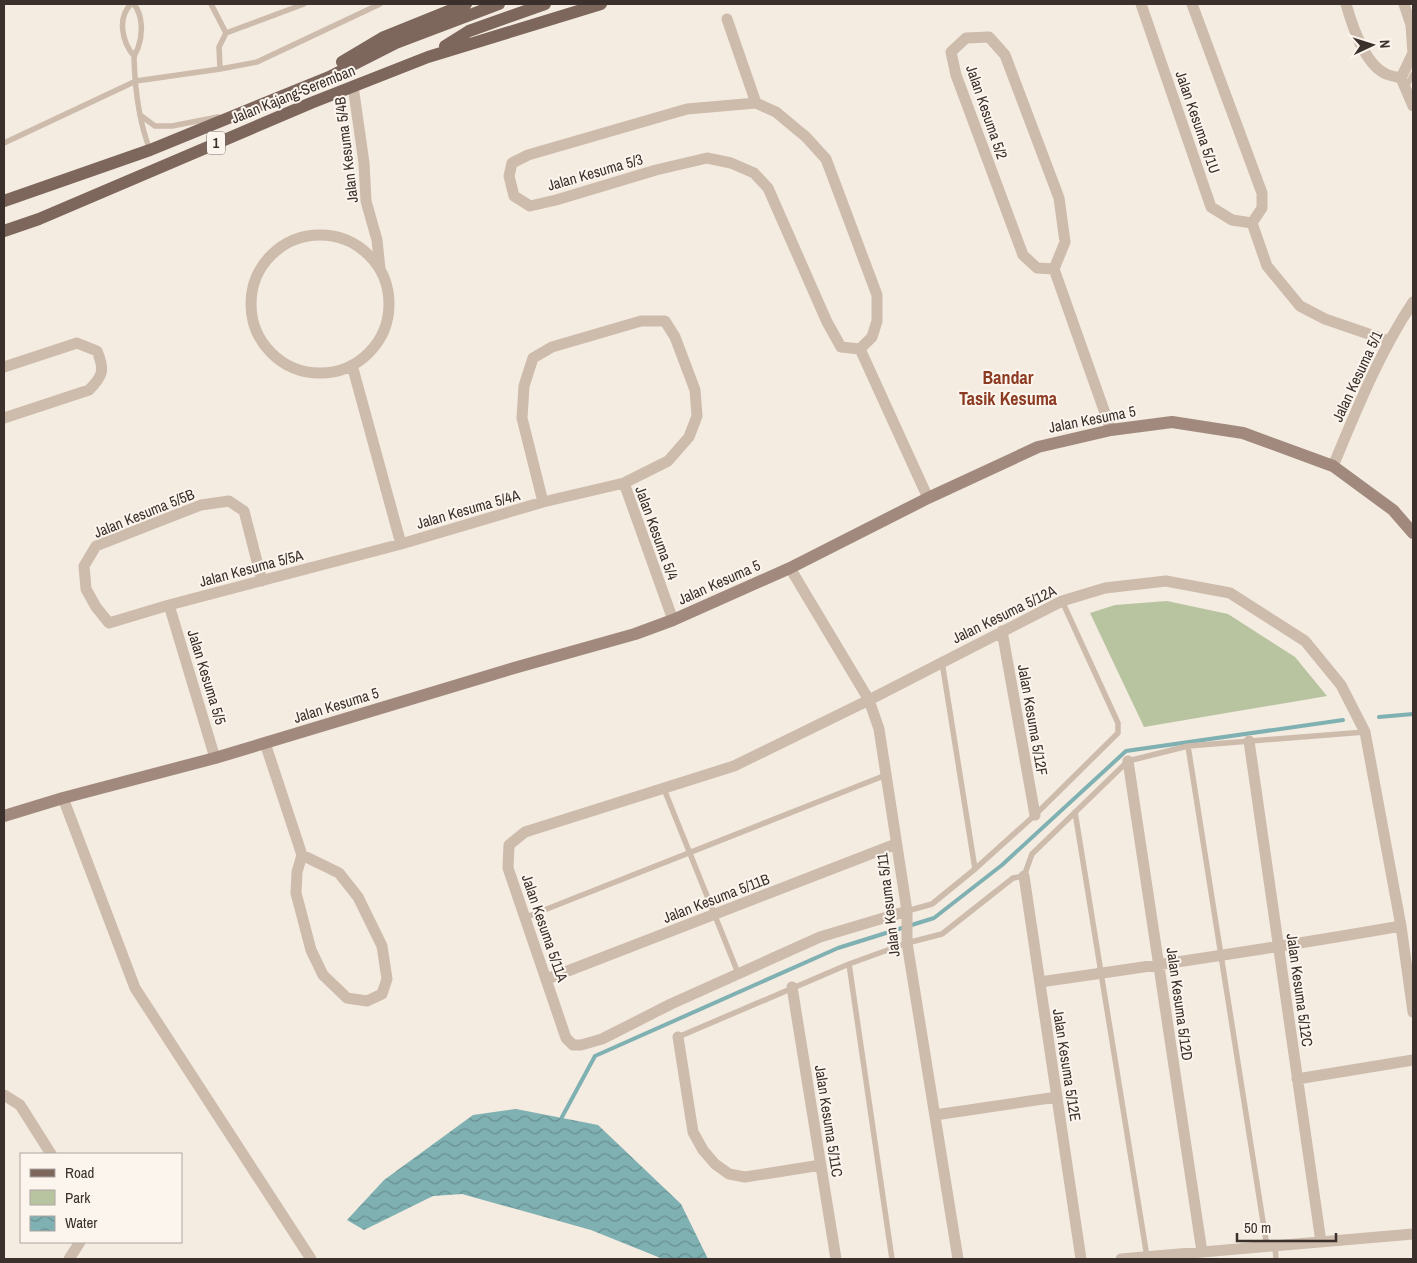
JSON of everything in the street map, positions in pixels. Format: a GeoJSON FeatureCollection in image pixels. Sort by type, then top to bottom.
{"type":"FeatureCollection","features":[{"type":"Feature","properties":{"kind":"main road"},"geometry":{"type":"LineString","coordinates":[[329,77],[340,64],[384,37],[466,4]]}},
{"type":"Feature","properties":{"kind":"main road","name":"Jalan Kajang-Seremban"},"geometry":{"type":"LineString","coordinates":[[4,201],[150,150],[329,77],[396,42],[499,4]]}},
{"type":"Feature","properties":{"kind":"main road"},"geometry":{"type":"LineString","coordinates":[[428,57],[469,32],[545,4]]}},
{"type":"Feature","properties":{"kind":"main road","name":"Jalan Kajang-Seremban"},"geometry":{"type":"LineString","coordinates":[[4,231],[39,219],[311,103],[428,57],[601,4]]}},
{"type":"Feature","properties":{"kind":"street","name":"Jalan Kesuma 5/1U"},"geometry":{"type":"LineString","coordinates":[[1141,4],[1211,207],[1232,220],[1252,223]]}},
{"type":"Feature","properties":{"kind":"street"},"geometry":{"type":"LineString","coordinates":[[1192,4],[1262,193],[1262,208],[1252,223],[1267,266],[1300,306],[1325,319],[1389,341]]}},
{"type":"Feature","properties":{"kind":"street"},"geometry":{"type":"LineString","coordinates":[[1346,4],[1355,32],[1369,59],[1385,74],[1404,83]]}},
{"type":"Feature","properties":{"kind":"street"},"geometry":{"type":"LineString","coordinates":[[1404,4],[1411,25],[1413,53],[1404,83],[1413,106]]}},
{"type":"Feature","properties":{"kind":"street"},"geometry":{"type":"LineString","coordinates":[[727,19],[756,103],[776,112],[806,137],[826,159],[877,295],[877,321],[872,337],[860,349],[928,498]]}},
{"type":"Feature","properties":{"kind":"street","name":"Jalan Kesuma 5/2"},"geometry":{"type":"LineString","coordinates":[[989,37],[1005,55],[1046,162],[1059,198],[1065,242],[1054,269],[1037,268],[1023,255],[956,75],[952,52],[966,38],[989,37]]}},
{"type":"Feature","properties":{"kind":"street","name":"Jalan Kesuma 5/4B"},"geometry":{"type":"LineString","coordinates":[[353,86],[364,163],[366,201],[377,240],[380,269],[388,290],[388,312],[382,334],[370,352],[352,365],[329,373],[306,372],[284,364],[266,348],[255,328],[250,305],[254,282],[265,261],[282,245],[304,236],[326,234],[347,240],[366,252],[380,269]]}},
{"type":"Feature","properties":{"kind":"street","name":"Jalan Kesuma 5/3"},"geometry":{"type":"LineString","coordinates":[[756,103],[687,109],[528,154],[512,163],[510,176],[514,196],[530,206],[656,170],[707,158],[731,163],[754,173],[768,188],[827,322],[841,347],[860,349]]}},
{"type":"Feature","properties":{"kind":"street"},"geometry":{"type":"LineString","coordinates":[[1054,269],[1111,430]]}},
{"type":"Feature","properties":{"kind":"street","name":"Jalan Kesuma 5/1"},"geometry":{"type":"LineString","coordinates":[[1333,466],[1367,384],[1389,341],[1413,302]]}},
{"type":"Feature","properties":{"kind":"street","name":"Jalan Kesuma 5/4A"},"geometry":{"type":"LineString","coordinates":[[401,544],[543,502],[624,483],[668,461],[689,437],[697,416],[695,390],[675,337],[665,321],[641,321],[552,347],[533,358],[524,386],[522,418],[543,502]]}},
{"type":"Feature","properties":{"kind":"street"},"geometry":{"type":"LineString","coordinates":[[4,368],[76,343],[97,351],[103,365],[99,380],[89,390],[4,418]]}},
{"type":"Feature","properties":{"kind":"street"},"geometry":{"type":"LineString","coordinates":[[352,365],[401,544]]}},
{"type":"Feature","properties":{"kind":"street","name":"Jalan Kesuma 5"},"geometry":{"type":"LineString","coordinates":[[4,816],[63,798],[215,758],[635,634],[673,620],[790,568],[928,498],[1038,447],[1111,430],[1172,422],[1243,433],[1333,466],[1393,510],[1413,533]]}},
{"type":"Feature","properties":{"kind":"street","name":"Jalan Kesuma 5/4"},"geometry":{"type":"LineString","coordinates":[[624,483],[673,620]]}},
{"type":"Feature","properties":{"kind":"street","name":"Jalan Kesuma 5/5B"},"geometry":{"type":"LineString","coordinates":[[109,623],[96,608],[86,589],[84,566],[96,546],[201,505],[229,501],[244,511],[262,581]]}},
{"type":"Feature","properties":{"kind":"street","name":"Jalan Kesuma 5/5A"},"geometry":{"type":"LineString","coordinates":[[109,623],[170,604],[401,544]]}},
{"type":"Feature","properties":{"kind":"street","name":"Jalan Kesuma 5/11"},"geometry":{"type":"LineString","coordinates":[[790,568],[869,700],[879,729],[907,921],[908,943],[958,1259]]}},
{"type":"Feature","properties":{"kind":"street","name":"Jalan Kesuma 5/12A"},"geometry":{"type":"LineString","coordinates":[[869,700],[1062,601],[1105,588],[1166,581],[1230,593],[1305,641],[1341,685],[1365,732],[1401,926],[1413,1004]]}},
{"type":"Feature","properties":{"kind":"street","name":"Jalan Kesuma 5/5"},"geometry":{"type":"LineString","coordinates":[[170,604],[215,758]]}},
{"type":"Feature","properties":{"kind":"street","name":"Jalan Kesuma 5/12F"},"geometry":{"type":"LineString","coordinates":[[1002,631],[1035,814]]}},
{"type":"Feature","properties":{"kind":"street","name":"Jalan Kesuma 5/11A"},"geometry":{"type":"LineString","coordinates":[[869,700],[734,766],[524,832],[509,845],[508,868],[566,1038],[573,1044],[581,1046],[602,1039],[645,1016],[820,937],[907,921]]}},
{"type":"Feature","properties":{"kind":"street","name":"Jalan Kesuma 5/12C"},"geometry":{"type":"LineString","coordinates":[[1249,741],[1321,1242]]}},
{"type":"Feature","properties":{"kind":"street"},"geometry":{"type":"LineString","coordinates":[[265,742],[302,855],[297,872],[296,893],[311,950],[323,975],[347,998],[367,1001],[382,994],[387,979],[382,946],[358,897],[338,873],[302,855]]}},
{"type":"Feature","properties":{"kind":"street","name":"Jalan Kesuma 5/12D"},"geometry":{"type":"LineString","coordinates":[[1128,761],[1202,1252]]}},
{"type":"Feature","properties":{"kind":"street"},"geometry":{"type":"LineString","coordinates":[[63,798],[135,988],[311,1259]]}},
{"type":"Feature","properties":{"kind":"street","name":"Jalan Kesuma 5/11B"},"geometry":{"type":"LineString","coordinates":[[547,979],[896,844]]}},
{"type":"Feature","properties":{"kind":"street","name":"Jalan Kesuma 5/12E"},"geometry":{"type":"LineString","coordinates":[[1024,876],[1081,1259]]}},
{"type":"Feature","properties":{"kind":"street"},"geometry":{"type":"LineString","coordinates":[[1040,982],[1221,954],[1279,948],[1401,926]]}},
{"type":"Feature","properties":{"kind":"street","name":"Jalan Kesuma 5/11C"},"geometry":{"type":"LineString","coordinates":[[792,987],[836,1259]]}},
{"type":"Feature","properties":{"kind":"street"},"geometry":{"type":"LineString","coordinates":[[678,1036],[693,1132],[702,1150],[715,1164],[728,1174],[744,1176],[821,1165]]}},
{"type":"Feature","properties":{"kind":"street"},"geometry":{"type":"LineString","coordinates":[[1297,1079],[1413,1060]]}},
{"type":"Feature","properties":{"kind":"street"},"geometry":{"type":"LineString","coordinates":[[4,1095],[20,1106],[50,1153]]}},
{"type":"Feature","properties":{"kind":"street"},"geometry":{"type":"LineString","coordinates":[[935,1115],[1057,1097]]}},
{"type":"Feature","properties":{"kind":"street"},"geometry":{"type":"LineString","coordinates":[[1121,1259],[1413,1234]]}},
{"type":"Feature","properties":{"kind":"street"},"geometry":{"type":"LineString","coordinates":[[69,1259],[79,1243]]}},
{"type":"Feature","properties":{"kind":"lane"},"geometry":{"type":"LineString","coordinates":[[134,56],[127,48],[123,32],[123,16],[132,4],[139,11],[142,25],[139,47],[134,56],[140,115],[150,150]]}},
{"type":"Feature","properties":{"kind":"lane"},"geometry":{"type":"LineString","coordinates":[[211,4],[226,33]]}},
{"type":"Feature","properties":{"kind":"lane"},"geometry":{"type":"LineString","coordinates":[[220,69],[219,46],[226,33],[304,4]]}},
{"type":"Feature","properties":{"kind":"lane"},"geometry":{"type":"LineString","coordinates":[[4,143],[136,81],[257,62],[380,4]]}},
{"type":"Feature","properties":{"kind":"lane"},"geometry":{"type":"LineString","coordinates":[[1404,83],[1413,74]]}},
{"type":"Feature","properties":{"kind":"lane"},"geometry":{"type":"LineString","coordinates":[[140,115],[155,126],[172,126],[247,111]]}},
{"type":"Feature","properties":{"kind":"lane"},"geometry":{"type":"LineString","coordinates":[[907,921],[932,904],[975,869],[1118,733],[1118,724],[1062,601]]}},
{"type":"Feature","properties":{"kind":"lane"},"geometry":{"type":"LineString","coordinates":[[942,662],[975,869]]}},
{"type":"Feature","properties":{"kind":"lane"},"geometry":{"type":"LineString","coordinates":[[678,1036],[849,964],[908,943],[942,934],[1013,878],[1024,876],[1032,854],[1128,761],[1188,746],[1365,732]]}},
{"type":"Feature","properties":{"kind":"lane"},"geometry":{"type":"LineString","coordinates":[[1188,746],[1221,954],[1271,1246],[1276,1259]]}},
{"type":"Feature","properties":{"kind":"lane"},"geometry":{"type":"LineString","coordinates":[[524,918],[886,775]]}},
{"type":"Feature","properties":{"kind":"lane"},"geometry":{"type":"LineString","coordinates":[[664,789],[738,973]]}},
{"type":"Feature","properties":{"kind":"lane"},"geometry":{"type":"LineString","coordinates":[[1075,812],[1147,1258]]}},
{"type":"Feature","properties":{"kind":"lane"},"geometry":{"type":"LineString","coordinates":[[849,964],[892,1259]]}},
{"type":"Feature","properties":{"kind":"green space"},"geometry":{"type":"Polygon","coordinates":[[[1167,601],[1228,614],[1295,657],[1327,696],[1144,727],[1090,613],[1115,605],[1167,601]]]}},
{"type":"Feature","properties":{"kind":"water"},"geometry":{"type":"Polygon","coordinates":[[[516,1109],[598,1125],[681,1204],[708,1259],[663,1259],[591,1230],[462,1194],[433,1196],[364,1230],[347,1220],[384,1180],[473,1115],[516,1109]]]}},
{"type":"Feature","properties":{"kind":"waterway"},"geometry":{"type":"LineString","coordinates":[[1379,717],[1413,714]]}},
{"type":"Feature","properties":{"kind":"waterway"},"geometry":{"type":"LineString","coordinates":[[562,1117],[595,1056],[838,948],[934,918],[1002,865],[1126,751],[1343,720]]}},
{"type":"Feature","properties":{"kind":"district","name":"Bandar Tasik Kesuma"},"geometry":{"type":"Point","coordinates":[1008,387]}}]}
